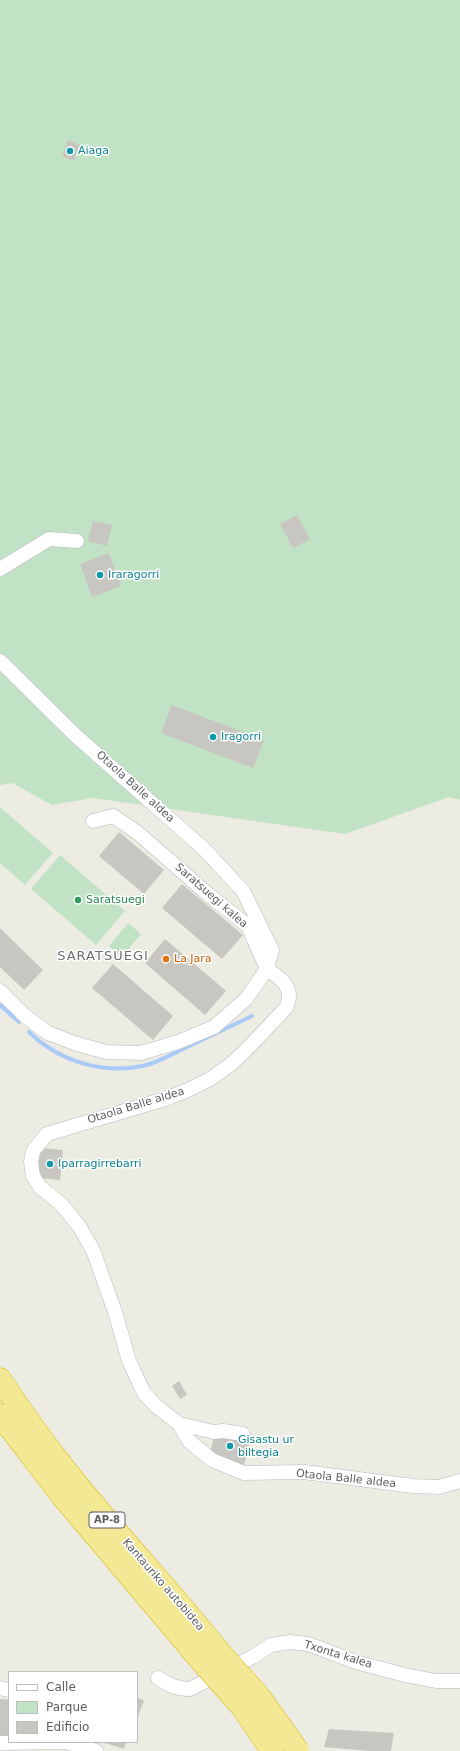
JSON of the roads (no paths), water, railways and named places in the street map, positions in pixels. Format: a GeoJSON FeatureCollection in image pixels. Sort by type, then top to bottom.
{"type":"FeatureCollection","features":[{"type":"Feature","properties":{"kind":"highway","name":"Kantauriko autobidea"},"geometry":{"type":"LineString","coordinates":[[0,1379],[25,1416],[68,1473],[169,1590],[242,1707],[272,1751]]}},
{"type":"Feature","properties":{"kind":"highway","name":"Kantauriko autobidea"},"geometry":{"type":"LineString","coordinates":[[0,1415],[62,1496],[212,1658],[259,1696],[298,1751]]}},
{"type":"Feature","properties":{"kind":"street"},"geometry":{"type":"LineString","coordinates":[[0,569],[49,539],[78,541]]}},
{"type":"Feature","properties":{"kind":"street","name":"Otaola Balle aldea"},"geometry":{"type":"LineString","coordinates":[[0,662],[75,736],[204,849],[243,891],[272,950],[267,969],[280,978],[287,986],[290,999],[286,1008],[230,1065],[210,1079],[188,1090],[135,1108],[53,1131],[40,1140],[33,1150],[31,1167],[36,1182],[61,1204],[75,1221],[93,1250],[116,1315],[127,1354],[138,1382],[150,1400],[179,1424],[189,1441],[212,1460],[244,1473],[304,1472],[413,1486],[439,1487],[460,1481]]}},
{"type":"Feature","properties":{"kind":"street","name":"Saratsuegi kalea"},"geometry":{"type":"LineString","coordinates":[[93,821],[113,816],[138,833],[209,895],[248,926],[267,969]]}},
{"type":"Feature","properties":{"kind":"street"},"geometry":{"type":"LineString","coordinates":[[0,991],[25,1016],[48,1034],[106,1052],[141,1053],[178,1042],[214,1027],[246,999],[267,969]]}},
{"type":"Feature","properties":{"kind":"street","name":"Otaola Balle aldea"},"geometry":{"type":"LineString","coordinates":[[179,1424],[214,1432],[223,1431],[243,1434]]}},
{"type":"Feature","properties":{"kind":"street","name":"Txonta kalea"},"geometry":{"type":"LineString","coordinates":[[158,1678],[169,1686],[179,1689],[190,1689],[254,1656],[271,1645],[290,1642],[308,1644],[356,1662],[405,1675],[436,1680],[460,1681]]}},
{"type":"Feature","properties":{"kind":"street"},"geometry":{"type":"LineString","coordinates":[[69,1743],[96,1751]]}},
{"type":"Feature","properties":{"kind":"waterway","name":"Saratsuegi"},"geometry":{"type":"LineString","coordinates":[[0,1005],[19,1022]]}},
{"type":"Feature","properties":{"kind":"waterway","name":"Saratsuegi"},"geometry":{"type":"LineString","coordinates":[[29,1032],[42,1043],[70,1059],[102,1067],[134,1067],[159,1061],[252,1016]]}},
{"type":"Feature","properties":{"kind":"place","name":"Aiaga"},"geometry":{"type":"Point","coordinates":[70,151]}},
{"type":"Feature","properties":{"kind":"place","name":"Iraragorri"},"geometry":{"type":"Point","coordinates":[100,575]}},
{"type":"Feature","properties":{"kind":"place","name":"Iragorri"},"geometry":{"type":"Point","coordinates":[213,737]}},
{"type":"Feature","properties":{"kind":"place","name":"Saratsuegi"},"geometry":{"type":"Point","coordinates":[78,900]}},
{"type":"Feature","properties":{"kind":"place","name":"La Jara"},"geometry":{"type":"Point","coordinates":[166,959]}},
{"type":"Feature","properties":{"kind":"place","name":"Iparragirrebarri"},"geometry":{"type":"Point","coordinates":[50,1164]}},
{"type":"Feature","properties":{"kind":"place","name":"Gisastu ur biltegia"},"geometry":{"type":"Point","coordinates":[230,1446]}},
{"type":"Feature","properties":{"kind":"district","name":"SARATSUEGI"},"geometry":{"type":"Point","coordinates":[103,957]}}]}
